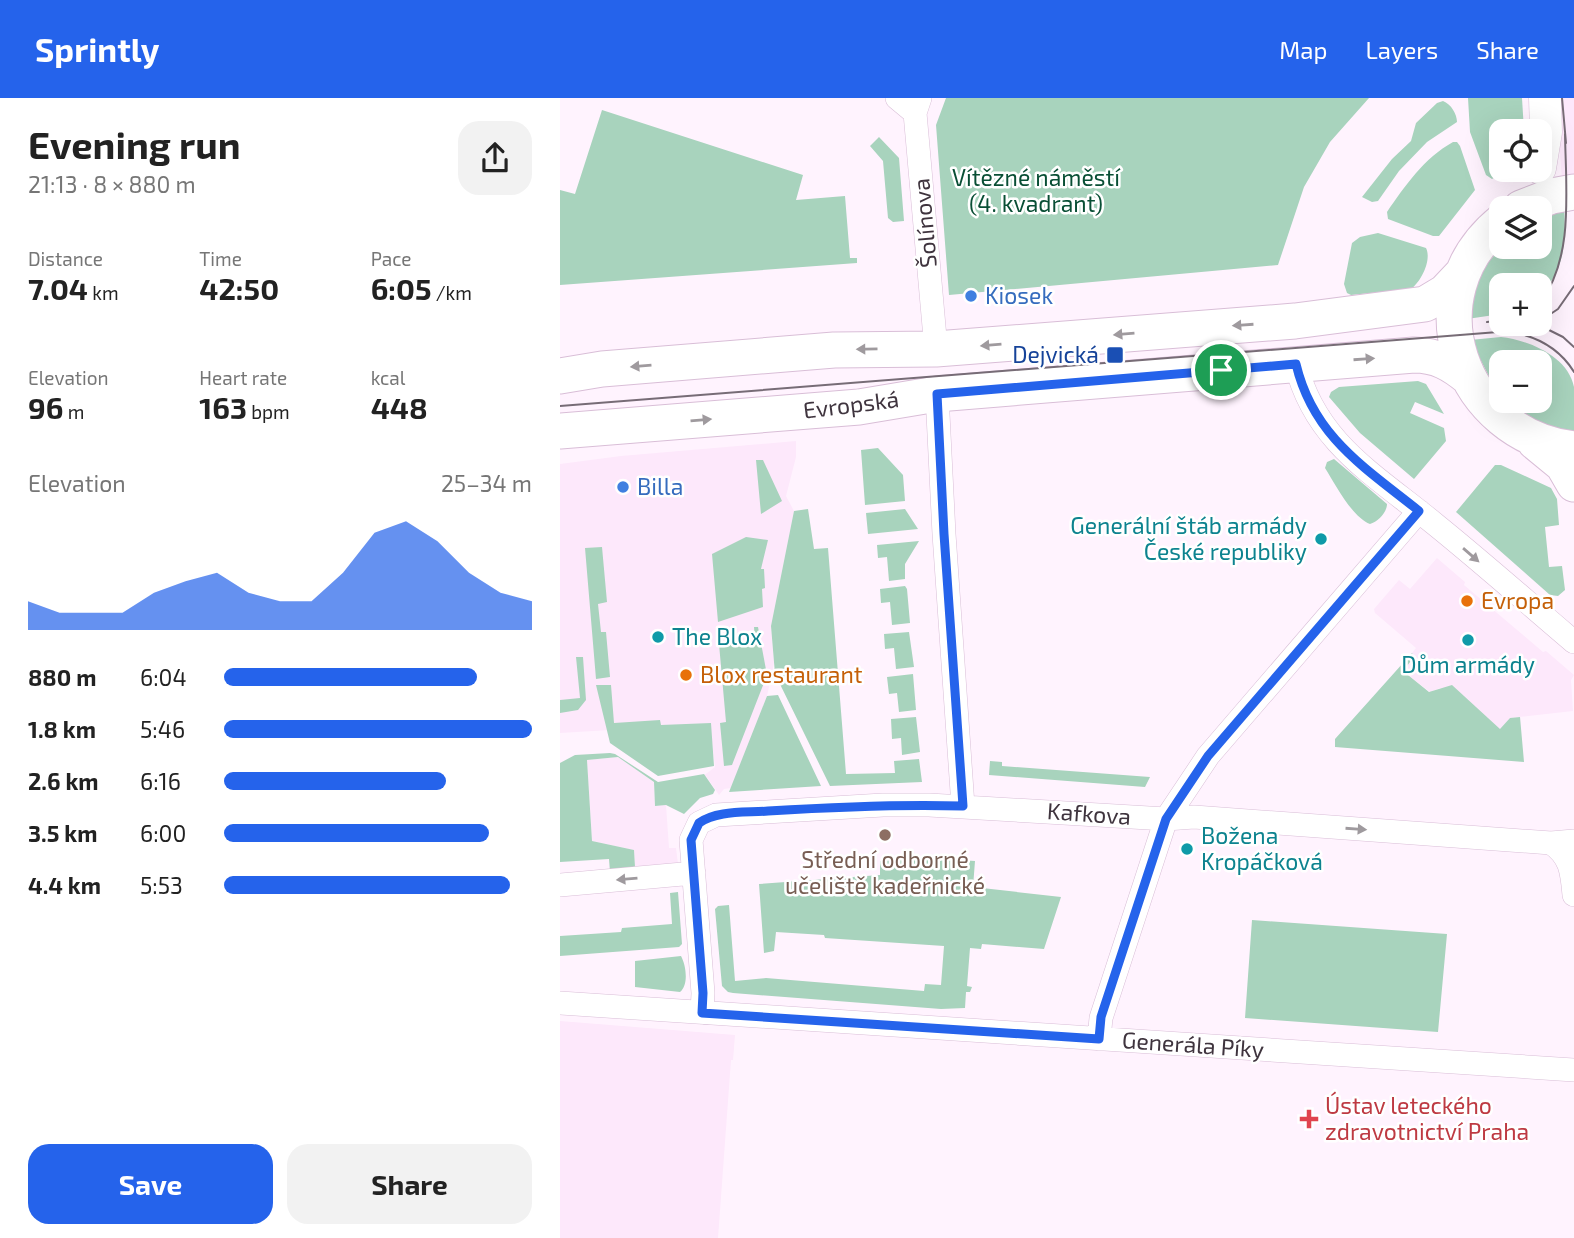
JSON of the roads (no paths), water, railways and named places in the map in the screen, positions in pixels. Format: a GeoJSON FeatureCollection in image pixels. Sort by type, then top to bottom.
{"type":"FeatureCollection","features":[{"type":"Feature","properties":{"kind":"main road"},"geometry":{"type":"LineString","coordinates":[[1545,98],[1546,119]]}},
{"type":"Feature","properties":{"kind":"main road"},"geometry":{"type":"LineString","coordinates":[[1550,196],[1574,192]]}},
{"type":"Feature","properties":{"kind":"main road"},"geometry":{"type":"LineString","coordinates":[[560,376],[617,368],[834,351],[936,349],[1295,321],[1412,307],[1435,299],[1454,284],[1489,233]]}},
{"type":"Feature","properties":{"kind":"main road"},"geometry":{"type":"LineString","coordinates":[[1462,274],[1456,293],[1454,325],[1460,357],[1469,379],[1501,419],[1530,437],[1563,465],[1574,484]]}},
{"type":"Feature","properties":{"kind":"main road","name":"Evropská"},"geometry":{"type":"LineString","coordinates":[[560,431],[859,407],[937,394],[1426,355],[1447,362],[1469,379]]}},
{"type":"Feature","properties":{"kind":"main road"},"geometry":{"type":"LineString","coordinates":[[1530,437],[1574,449]]}},
{"type":"Feature","properties":{"kind":"street","name":"Šolínova"},"geometry":{"type":"LineString","coordinates":[[911,103],[936,349]]}},
{"type":"Feature","properties":{"kind":"street"},"geometry":{"type":"LineString","coordinates":[[1296,364],[1307,401],[1333,438],[1355,460],[1574,642]]}},
{"type":"Feature","properties":{"kind":"street"},"geometry":{"type":"LineString","coordinates":[[937,394],[963,806]]}},
{"type":"Feature","properties":{"kind":"street"},"geometry":{"type":"LineString","coordinates":[[1099,1039],[1101,1017],[1166,819],[1208,756],[1419,511]]}},
{"type":"Feature","properties":{"kind":"street","name":"Kafkova"},"geometry":{"type":"LineString","coordinates":[[702,1013],[693,833],[699,823],[708,817],[883,804],[963,806],[1166,819],[1194,817],[1551,843],[1574,841]]}},
{"type":"Feature","properties":{"kind":"street"},"geometry":{"type":"LineString","coordinates":[[1551,843],[1569,862],[1574,895]]}},
{"type":"Feature","properties":{"kind":"street"},"geometry":{"type":"LineString","coordinates":[[560,885],[694,873]]}},
{"type":"Feature","properties":{"kind":"street","name":"Generála Píky"},"geometry":{"type":"LineString","coordinates":[[560,1003],[1574,1070]]}},
{"type":"Feature","properties":{"kind":"tram line"},"geometry":{"type":"LineString","coordinates":[[1562,98],[1566,143]]}},
{"type":"Feature","properties":{"kind":"tram line"},"geometry":{"type":"LineString","coordinates":[[1552,282],[1563,245],[1566,223],[1565,134]]}},
{"type":"Feature","properties":{"kind":"tram line"},"geometry":{"type":"LineString","coordinates":[[1552,313],[1558,309],[1574,286]]}},
{"type":"Feature","properties":{"kind":"tram line"},"geometry":{"type":"LineString","coordinates":[[1552,332],[1574,347]]}},
{"type":"Feature","properties":{"kind":"tram line"},"geometry":{"type":"LineString","coordinates":[[560,406],[1489,333]]}},
{"type":"Feature","properties":{"kind":"tram line"},"geometry":{"type":"LineString","coordinates":[[1527,336],[1555,351],[1574,372]]}},
{"type":"Feature","properties":{"kind":"place","name":"Kiosek"},"geometry":{"type":"Point","coordinates":[971,296]}},
{"type":"Feature","properties":{"kind":"place","name":"Dejvická"},"geometry":{"type":"Point","coordinates":[1115,355]}},
{"type":"Feature","properties":{"kind":"place","name":"Billa"},"geometry":{"type":"Point","coordinates":[623,487]}},
{"type":"Feature","properties":{"kind":"place","name":"Generální štáb armády České republiky"},"geometry":{"type":"Point","coordinates":[1321,539]}},
{"type":"Feature","properties":{"kind":"place","name":"Evropa"},"geometry":{"type":"Point","coordinates":[1467,601]}},
{"type":"Feature","properties":{"kind":"place","name":"The Blox"},"geometry":{"type":"Point","coordinates":[658,637]}},
{"type":"Feature","properties":{"kind":"place","name":"Dům armády"},"geometry":{"type":"Point","coordinates":[1468,640]}},
{"type":"Feature","properties":{"kind":"place","name":"Blox restaurant"},"geometry":{"type":"Point","coordinates":[686,675]}},
{"type":"Feature","properties":{"kind":"place","name":"Střední odborné učeliště kadeřnické"},"geometry":{"type":"Point","coordinates":[885,835]}},
{"type":"Feature","properties":{"kind":"place","name":"Božena Kropáčková"},"geometry":{"type":"Point","coordinates":[1187,849]}},
{"type":"Feature","properties":{"kind":"place","name":"Ústav leteckého zdravotnictví Praha"},"geometry":{"type":"Point","coordinates":[1309,1119]}},
{"type":"Feature","properties":{"kind":"park label","name":"Vítězné náměstí (4. kvadrant)"},"geometry":{"type":"Point","coordinates":[1036,191]}}]}
